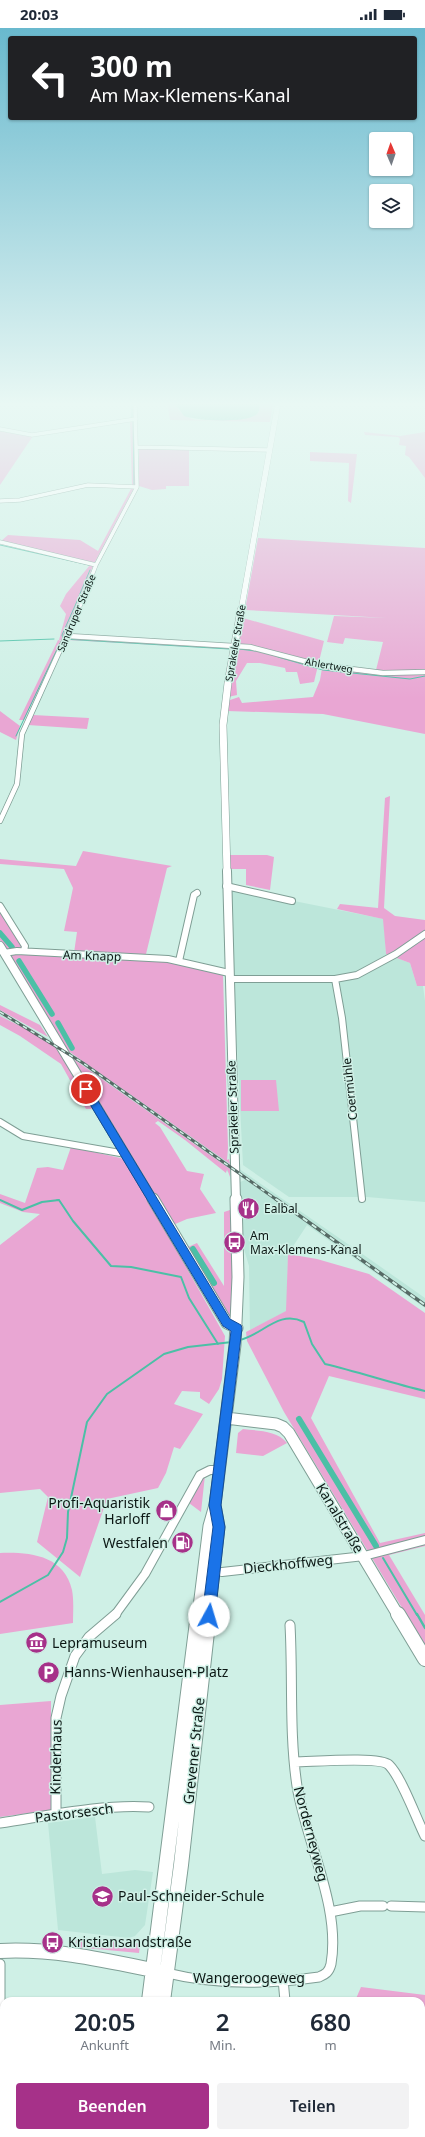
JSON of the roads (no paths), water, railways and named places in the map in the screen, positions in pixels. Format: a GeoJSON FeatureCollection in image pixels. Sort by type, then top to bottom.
{"type":"FeatureCollection","features":[{"type":"Feature","properties":{"kind":"main road","name":"Sprakeler Straße"},"geometry":{"type":"LineString","coordinates":[[236,1336],[238,1277],[226,886],[223,725],[234,646],[260,501]]}},
{"type":"Feature","properties":{"kind":"main road"},"geometry":{"type":"LineString","coordinates":[[2,949],[226,1323],[236,1336]]}},
{"type":"Feature","properties":{"kind":"main road","name":"Grevener Straße"},"geometry":{"type":"LineString","coordinates":[[163,1997],[160,1972],[170,1844],[209,1526],[215,1505],[220,1470],[236,1336]]}},
{"type":"Feature","properties":{"kind":"main road","name":"Kanalstraße"},"geometry":{"type":"LineString","coordinates":[[226,1418],[272,1424],[286,1430],[364,1556],[425,1659]]}},
{"type":"Feature","properties":{"kind":"main road","name":"Grevener Straße"},"geometry":{"type":"LineString","coordinates":[[151,1997],[160,1972],[219,1527],[215,1505]]}},
{"type":"Feature","properties":{"kind":"main road"},"geometry":{"type":"LineString","coordinates":[[0,1952],[26,1951],[61,1954],[160,1972]]}},
{"type":"Feature","properties":{"kind":"street","name":"Sandruper Straße"},"geometry":{"type":"LineString","coordinates":[[0,821],[17,784],[20,740],[67,638],[96,565],[129,501]]}},
{"type":"Feature","properties":{"kind":"street"},"geometry":{"type":"LineString","coordinates":[[0,542],[96,565]]}},
{"type":"Feature","properties":{"kind":"street","name":"Ahlertweg"},"geometry":{"type":"LineString","coordinates":[[67,638],[234,646],[267,650],[319,666],[383,673],[425,672]]}},
{"type":"Feature","properties":{"kind":"street"},"geometry":{"type":"LineString","coordinates":[[226,886],[292,901]]}},
{"type":"Feature","properties":{"kind":"street"},"geometry":{"type":"LineString","coordinates":[[179,961],[194,896],[197,893]]}},
{"type":"Feature","properties":{"kind":"street"},"geometry":{"type":"LineString","coordinates":[[0,906],[25,946],[24,952]]}},
{"type":"Feature","properties":{"kind":"street"},"geometry":{"type":"LineString","coordinates":[[229,976],[335,979],[364,971],[396,954],[425,934]]}},
{"type":"Feature","properties":{"kind":"street","name":"Am Knapp"},"geometry":{"type":"LineString","coordinates":[[2,949],[24,952],[179,961],[229,976]]}},
{"type":"Feature","properties":{"kind":"street","name":"Coermühle"},"geometry":{"type":"LineString","coordinates":[[335,979],[342,1018],[362,1199]]}},
{"type":"Feature","properties":{"kind":"street"},"geometry":{"type":"LineString","coordinates":[[0,1122],[23,1136],[126,1154]]}},
{"type":"Feature","properties":{"kind":"street","name":"Kinderhaus"},"geometry":{"type":"LineString","coordinates":[[56,1815],[56,1718],[61,1696],[75,1656],[89,1637],[112,1618],[145,1574],[200,1475],[210,1470],[220,1470]]}},
{"type":"Feature","properties":{"kind":"street","name":"Dieckhoffweg"},"geometry":{"type":"LineString","coordinates":[[222,1572],[364,1556],[425,1540]]}},
{"type":"Feature","properties":{"kind":"street","name":"Norderneyweg"},"geometry":{"type":"LineString","coordinates":[[290,1625],[295,1762],[303,1815],[319,1868],[330,1912],[332,1945],[329,1970]]}},
{"type":"Feature","properties":{"kind":"street"},"geometry":{"type":"LineString","coordinates":[[295,1762],[375,1760],[388,1764],[396,1775],[425,1836]]}},
{"type":"Feature","properties":{"kind":"street","name":"Pastorsesch"},"geometry":{"type":"LineString","coordinates":[[0,1824],[56,1815],[135,1806],[149,1807]]}},
{"type":"Feature","properties":{"kind":"street"},"geometry":{"type":"LineString","coordinates":[[330,1912],[358,1907],[425,1907]]}},
{"type":"Feature","properties":{"kind":"street"},"geometry":{"type":"LineString","coordinates":[[0,1964],[0,2004]]}},
{"type":"Feature","properties":{"kind":"street","name":"Wangeroogeweg"},"geometry":{"type":"LineString","coordinates":[[160,1972],[205,1980],[320,1977],[326,1975],[329,1970]]}},
{"type":"Feature","properties":{"kind":"street"},"geometry":{"type":"LineString","coordinates":[[283,1979],[285,1997]]}},
{"type":"Feature","properties":{"kind":"waterway"},"geometry":{"type":"LineString","coordinates":[[0,545],[89,565]]}},
{"type":"Feature","properties":{"kind":"waterway"},"geometry":{"type":"LineString","coordinates":[[79,596],[90,570]]}},
{"type":"Feature","properties":{"kind":"waterway"},"geometry":{"type":"LineString","coordinates":[[78,599],[62,635],[63,639],[229,649]]}},
{"type":"Feature","properties":{"kind":"waterway"},"geometry":{"type":"LineString","coordinates":[[0,641],[54,639]]}},
{"type":"Feature","properties":{"kind":"waterway"},"geometry":{"type":"LineString","coordinates":[[16,736],[60,643]]}},
{"type":"Feature","properties":{"kind":"waterway"},"geometry":{"type":"LineString","coordinates":[[239,649],[255,651]]}},
{"type":"Feature","properties":{"kind":"waterway"},"geometry":{"type":"LineString","coordinates":[[278,657],[323,670],[410,679],[425,676]]}},
{"type":"Feature","properties":{"kind":"waterway"},"geometry":{"type":"LineString","coordinates":[[0,933],[12,947]]}},
{"type":"Feature","properties":{"kind":"waterway"},"geometry":{"type":"LineString","coordinates":[[19,961],[52,1014]]}},
{"type":"Feature","properties":{"kind":"waterway"},"geometry":{"type":"LineString","coordinates":[[58,1023],[72,1048]]}},
{"type":"Feature","properties":{"kind":"waterway"},"geometry":{"type":"LineString","coordinates":[[0,1200],[22,1210],[42,1202],[59,1200]]}},
{"type":"Feature","properties":{"kind":"waterway"},"geometry":{"type":"LineString","coordinates":[[59,1200],[73,1221],[111,1266],[131,1267],[181,1277],[189,1298],[218,1344]]}},
{"type":"Feature","properties":{"kind":"waterway"},"geometry":{"type":"LineString","coordinates":[[193,1249],[214,1283]]}},
{"type":"Feature","properties":{"kind":"waterway"},"geometry":{"type":"LineString","coordinates":[[239,1340],[247,1338],[278,1321],[295,1319],[304,1322],[312,1344],[325,1364],[425,1391]]}},
{"type":"Feature","properties":{"kind":"waterway"},"geometry":{"type":"LineString","coordinates":[[218,1344],[232,1342]]}},
{"type":"Feature","properties":{"kind":"waterway"},"geometry":{"type":"LineString","coordinates":[[0,1602],[48,1575],[63,1552],[67,1538],[68,1512],[87,1422],[107,1394],[164,1354],[188,1347],[218,1344]]}},
{"type":"Feature","properties":{"kind":"waterway"},"geometry":{"type":"LineString","coordinates":[[299,1419],[376,1546]]}},
{"type":"Feature","properties":{"kind":"waterway"},"geometry":{"type":"LineString","coordinates":[[383,1558],[417,1615]]}},
{"type":"Feature","properties":{"kind":"waterway"},"geometry":{"type":"LineString","coordinates":[[417,1614],[425,1628]]}},
{"type":"Feature","properties":{"kind":"railway"},"geometry":{"type":"LineString","coordinates":[[0,1012],[83,1063],[277,1200]]}},
{"type":"Feature","properties":{"kind":"railway"},"geometry":{"type":"LineString","coordinates":[[276,1199],[425,1305]]}},
{"type":"Feature","properties":{"kind":"place","name":"Ealbal"},"geometry":{"type":"Point","coordinates":[248,1209]}},
{"type":"Feature","properties":{"kind":"place","name":"Am Max-Klemens-Kanal"},"geometry":{"type":"Point","coordinates":[234,1243]}},
{"type":"Feature","properties":{"kind":"place","name":"Profi-Aquaristik Harloff"},"geometry":{"type":"Point","coordinates":[166,1511]}},
{"type":"Feature","properties":{"kind":"place","name":"Westfalen"},"geometry":{"type":"Point","coordinates":[183,1543]}},
{"type":"Feature","properties":{"kind":"place","name":"Lepramuseum"},"geometry":{"type":"Point","coordinates":[36,1643]}},
{"type":"Feature","properties":{"kind":"place","name":"Hanns-Wienhausen-Platz"},"geometry":{"type":"Point","coordinates":[49,1672]}},
{"type":"Feature","properties":{"kind":"place","name":"Paul-Schneider-Schule"},"geometry":{"type":"Point","coordinates":[103,1896]}},
{"type":"Feature","properties":{"kind":"place","name":"Kristiansandstraße"},"geometry":{"type":"Point","coordinates":[52,1942]}}]}
